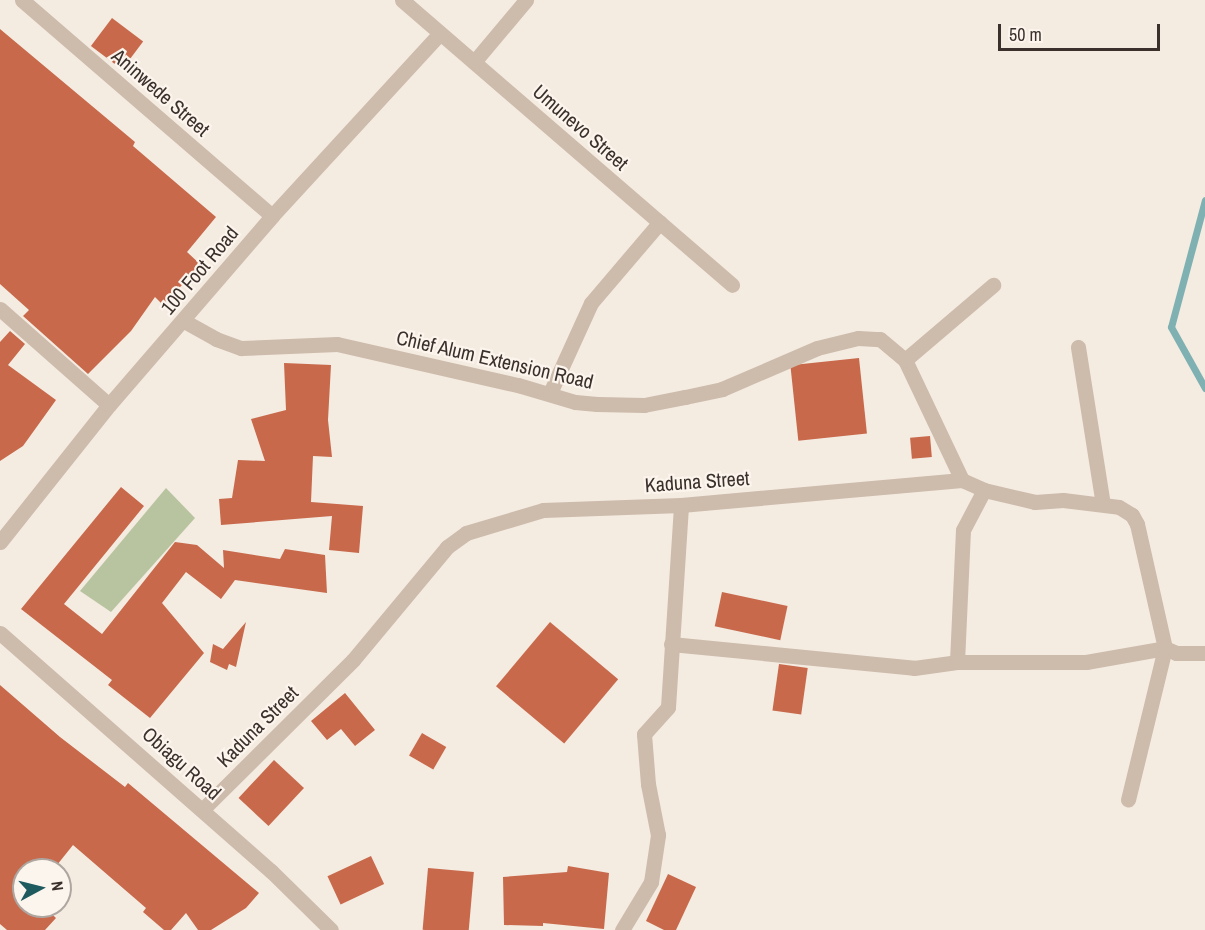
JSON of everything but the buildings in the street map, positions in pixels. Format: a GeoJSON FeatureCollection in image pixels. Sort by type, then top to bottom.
{"type":"FeatureCollection","features":[{"type":"Feature","properties":{"kind":"street","name":"Aninwede Street"},"geometry":{"type":"LineString","coordinates":[[22,0],[272,216]]}},
{"type":"Feature","properties":{"kind":"street","name":"Umunevo Street"},"geometry":{"type":"LineString","coordinates":[[402,0],[732,285]]}},
{"type":"Feature","properties":{"kind":"street"},"geometry":{"type":"LineString","coordinates":[[474,62],[526,0]]}},
{"type":"Feature","properties":{"kind":"street","name":"100 Foot Road"},"geometry":{"type":"LineString","coordinates":[[0,542],[110,405],[272,216],[440,33]]}},
{"type":"Feature","properties":{"kind":"street"},"geometry":{"type":"LineString","coordinates":[[550,393],[591,303],[660,222]]}},
{"type":"Feature","properties":{"kind":"street"},"geometry":{"type":"LineString","coordinates":[[905,360],[993,285]]}},
{"type":"Feature","properties":{"kind":"street"},"geometry":{"type":"LineString","coordinates":[[0,309],[110,405]]}},
{"type":"Feature","properties":{"kind":"street","name":"Chief Alum Extension Road"},"geometry":{"type":"LineString","coordinates":[[184,321],[216,339],[241,348],[337,344],[550,393],[575,402],[644,405],[722,389],[817,348],[858,338],[880,339],[905,360],[962,480]]}},
{"type":"Feature","properties":{"kind":"street"},"geometry":{"type":"LineString","coordinates":[[1078,347],[1103,504]]}},
{"type":"Feature","properties":{"kind":"street","name":"Kaduna Street"},"geometry":{"type":"LineString","coordinates":[[202,810],[353,660],[425,570],[466,532],[543,510],[681,505],[962,480],[984,490],[1035,502],[1103,504],[1119,507],[1132,515],[1137,524],[1165,648]]}},
{"type":"Feature","properties":{"kind":"street"},"geometry":{"type":"LineString","coordinates":[[957,662],[963,530],[984,490]]}},
{"type":"Feature","properties":{"kind":"street"},"geometry":{"type":"LineString","coordinates":[[622,930],[651,882],[658,835],[648,784],[644,734],[668,707],[670,644],[681,505]]}},
{"type":"Feature","properties":{"kind":"street","name":"Obiagu Road"},"geometry":{"type":"LineString","coordinates":[[0,633],[202,810],[331,930]]}},
{"type":"Feature","properties":{"kind":"street"},"geometry":{"type":"LineString","coordinates":[[670,644],[914,668],[957,662],[1086,663],[1165,648],[1176,653],[1205,653]]}},
{"type":"Feature","properties":{"kind":"street"},"geometry":{"type":"LineString","coordinates":[[1128,800],[1165,648]]}},
{"type":"Feature","properties":{"kind":"green space"},"geometry":{"type":"Polygon","coordinates":[[[166,488],[195,518],[111,612],[80,591],[166,488]]]}},
{"type":"Feature","properties":{"kind":"waterway"},"geometry":{"type":"LineString","coordinates":[[1205,200],[1171,327],[1205,388]]}}]}
